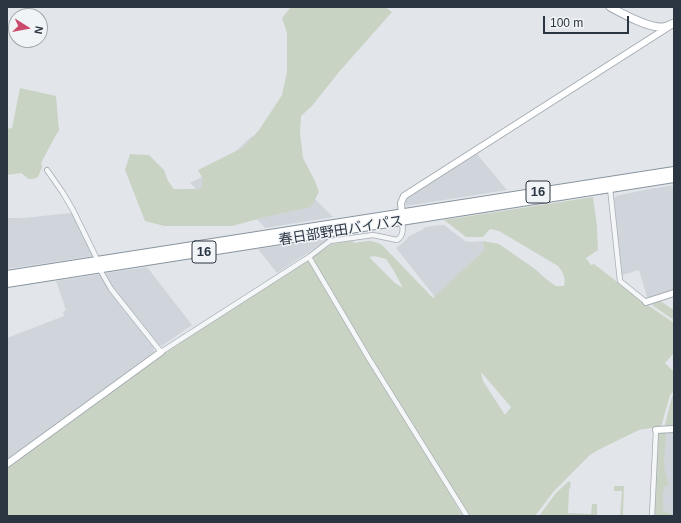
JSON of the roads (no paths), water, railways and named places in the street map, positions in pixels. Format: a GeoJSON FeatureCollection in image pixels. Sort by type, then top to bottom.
{"type":"FeatureCollection","features":[{"type":"Feature","properties":{"kind":"highway","name":"春日部野田バイパス"},"geometry":{"type":"LineString","coordinates":[[7,275],[99,264],[402,217],[674,171]]}},
{"type":"Feature","properties":{"kind":"highway","name":"春日部野田バイパス"},"geometry":{"type":"LineString","coordinates":[[402,217],[674,178]]}},
{"type":"Feature","properties":{"kind":"highway","name":"春日部野田バイパス"},"geometry":{"type":"LineString","coordinates":[[7,283],[99,264]]}},
{"type":"Feature","properties":{"kind":"main road"},"geometry":{"type":"LineString","coordinates":[[610,7],[654,27],[673,25]]}},
{"type":"Feature","properties":{"kind":"street"},"geometry":{"type":"LineString","coordinates":[[7,464],[161,352],[309,257],[330,241],[373,235],[397,240],[400,238],[403,230],[401,203],[404,196],[673,25]]}},
{"type":"Feature","properties":{"kind":"street"},"geometry":{"type":"LineString","coordinates":[[47,170],[73,210],[112,289],[161,352]]}},
{"type":"Feature","properties":{"kind":"street"},"geometry":{"type":"LineString","coordinates":[[610,188],[620,281],[646,302],[674,293]]}},
{"type":"Feature","properties":{"kind":"street"},"geometry":{"type":"LineString","coordinates":[[309,257],[372,363],[467,516]]}},
{"type":"Feature","properties":{"kind":"street"},"geometry":{"type":"LineString","coordinates":[[652,516],[656,430],[674,429]]}}]}
